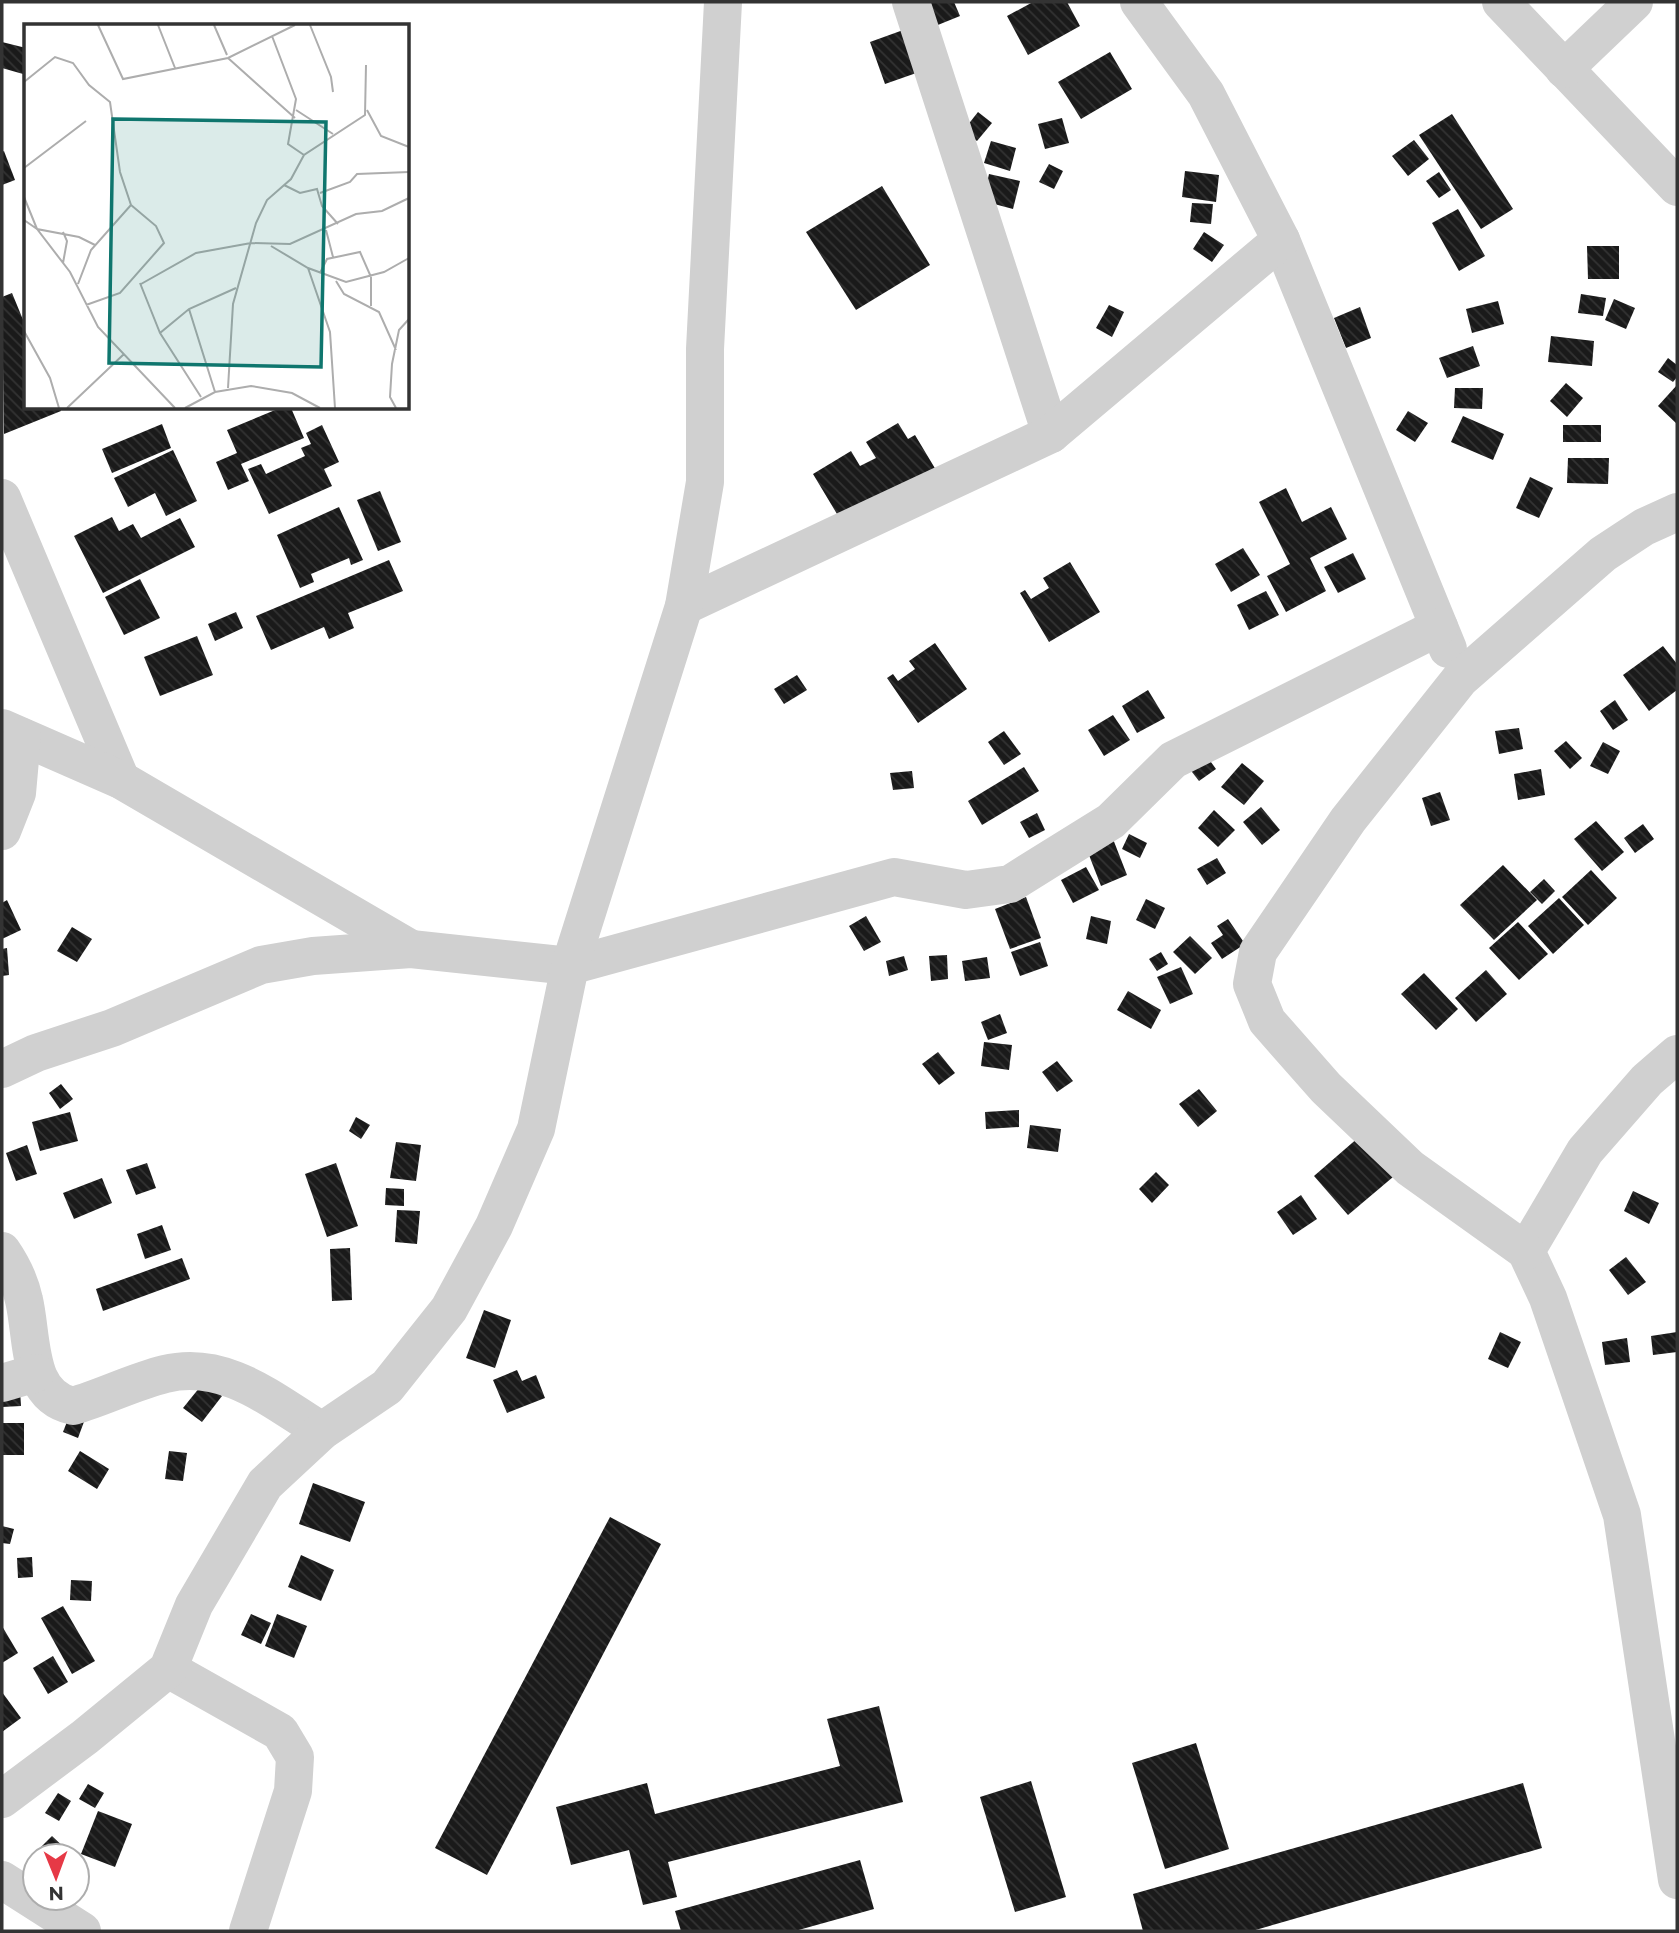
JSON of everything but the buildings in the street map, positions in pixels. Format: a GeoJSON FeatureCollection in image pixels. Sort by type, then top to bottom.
{"type":"FeatureCollection","features":[{"type":"Feature","properties":{"kind":"street"},"geometry":{"type":"LineString","coordinates":[[2,1799],[168,1669],[194,1605],[265,1484],[322,1431],[387,1387],[449,1309],[494,1226],[536,1129],[570,966],[684,606],[705,482],[705,349],[723,2]]}},
{"type":"Feature","properties":{"kind":"street"},"geometry":{"type":"LineString","coordinates":[[911,2],[1051,434]]}},
{"type":"Feature","properties":{"kind":"street"},"geometry":{"type":"LineString","coordinates":[[1139,2],[1206,94],[1281,240],[1460,679]]}},
{"type":"Feature","properties":{"kind":"street"},"geometry":{"type":"LineString","coordinates":[[1502,2],[1677,187]]}},
{"type":"Feature","properties":{"kind":"street"},"geometry":{"type":"LineString","coordinates":[[1564,69],[1634,2]]}},
{"type":"Feature","properties":{"kind":"street"},"geometry":{"type":"LineString","coordinates":[[684,606],[1051,434],[1281,240]]}},
{"type":"Feature","properties":{"kind":"street"},"geometry":{"type":"LineString","coordinates":[[2,498],[121,780]]}},
{"type":"Feature","properties":{"kind":"street"},"geometry":{"type":"LineString","coordinates":[[1677,512],[1644,527],[1604,554],[1460,679],[1313,867],[1258,952],[1252,985],[1267,1021],[1326,1088],[1410,1168],[1526,1251],[1548,1298],[1563,1350],[1622,1515],[1677,1880]]}},
{"type":"Feature","properties":{"kind":"street"},"geometry":{"type":"LineString","coordinates":[[2,1069],[36,1053],[112,1028],[261,965],[313,956],[411,948],[570,966],[894,877],[966,890],[1010,884],[1111,821],[1173,760],[1439,626]]}},
{"type":"Feature","properties":{"kind":"street"},"geometry":{"type":"LineString","coordinates":[[2,831],[17,793],[12,732],[121,780],[411,948]]}},
{"type":"Feature","properties":{"kind":"street"},"geometry":{"type":"LineString","coordinates":[[1526,1251],[1585,1151],[1647,1080],[1677,1054]]}},
{"type":"Feature","properties":{"kind":"street"},"geometry":{"type":"LineString","coordinates":[[2,1251],[16,1271],[24,1300],[19,1378],[45,1391],[58,1403],[73,1406],[165,1374],[194,1370],[221,1373],[252,1388],[322,1431]]}},
{"type":"Feature","properties":{"kind":"street"},"geometry":{"type":"LineString","coordinates":[[168,1669],[280,1732],[295,1757],[293,1791],[248,1931]]}},
{"type":"Feature","properties":{"kind":"street"},"geometry":{"type":"LineString","coordinates":[[2,1880],[82,1931]]}}]}
